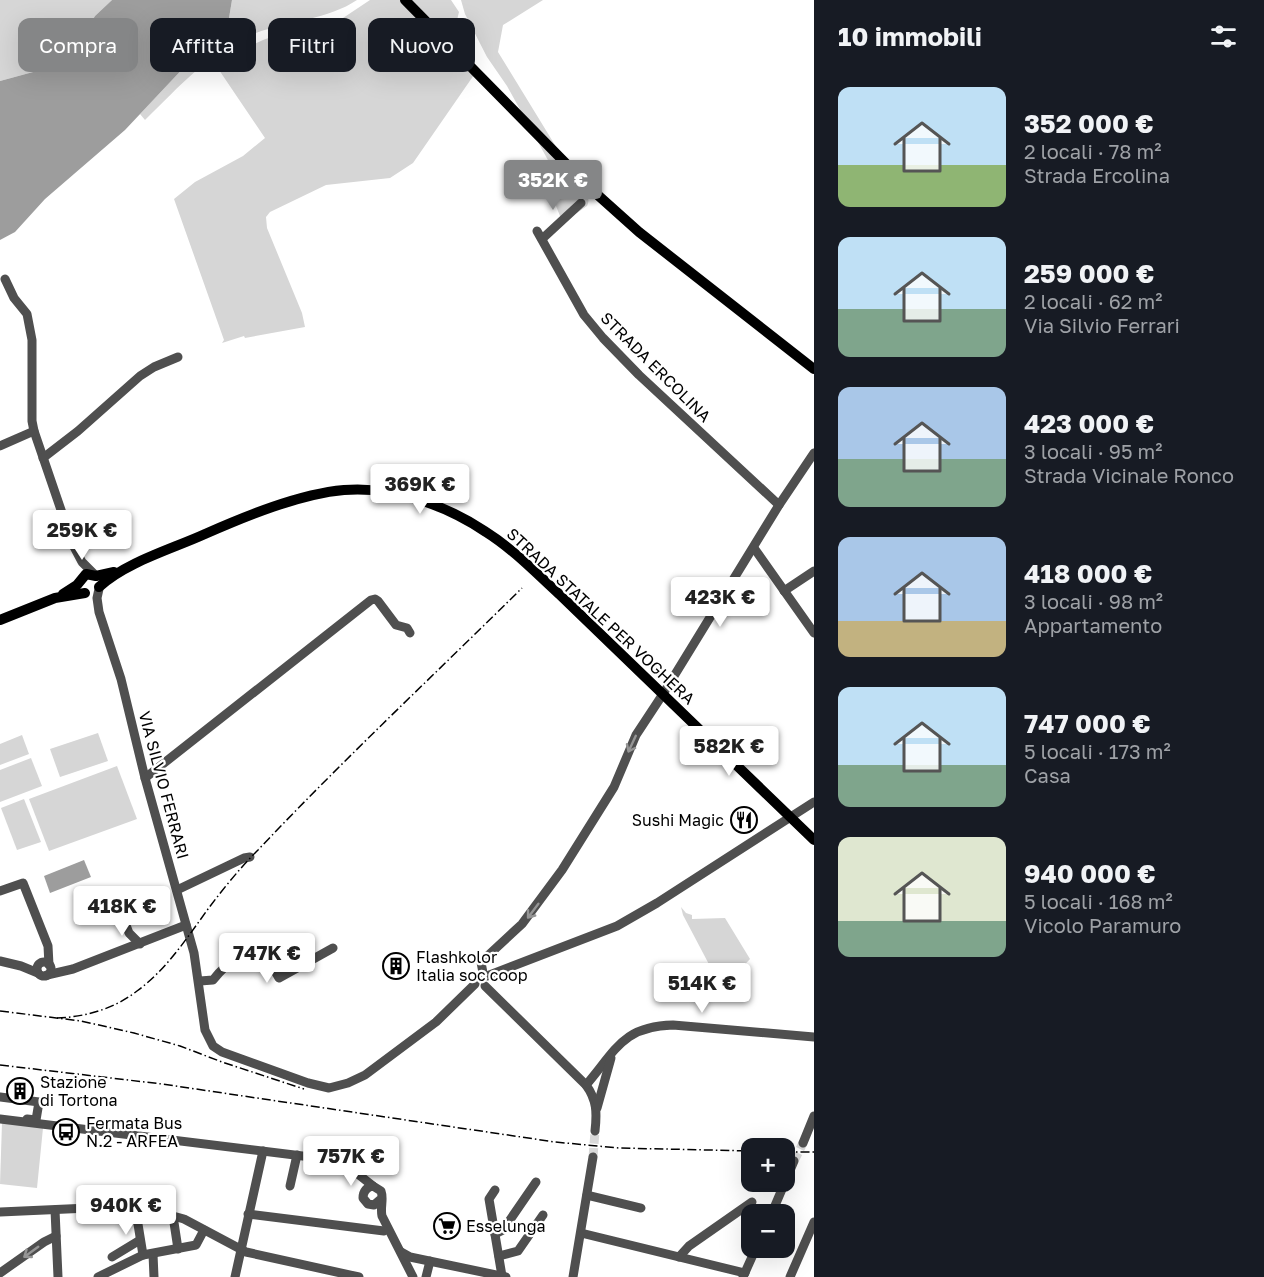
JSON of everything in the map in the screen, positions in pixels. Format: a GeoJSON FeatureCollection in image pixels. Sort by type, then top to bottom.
{"type":"FeatureCollection","features":[{"type":"Feature","properties":{"kind":"main road"},"geometry":{"type":"LineString","coordinates":[[405,0],[591,189],[639,232],[814,369]]}},
{"type":"Feature","properties":{"kind":"main road","name":"STRADA STATALE PER VOGHERA"},"geometry":{"type":"LineString","coordinates":[[0,620],[55,598],[93,594],[126,569],[226,525],[303,499],[335,491],[359,489],[402,496],[455,513],[502,543],[560,594],[814,840]]}},
{"type":"Feature","properties":{"kind":"main road","name":"STRADA STATALE PER VOGHERA"},"geometry":{"type":"LineString","coordinates":[[55,598],[86,574],[95,575],[126,569]]}},
{"type":"Feature","properties":{"kind":"main road"},"geometry":{"type":"LineString","coordinates":[[95,575],[100,581],[99,588]]}},
{"type":"Feature","properties":{"kind":"main road"},"geometry":{"type":"LineString","coordinates":[[81,580],[81,589],[86,593]]}},
{"type":"Feature","properties":{"kind":"street","name":"STRADA ERCOLINA"},"geometry":{"type":"LineString","coordinates":[[581,203],[540,235],[584,315],[603,338],[664,399],[779,504]]}},
{"type":"Feature","properties":{"kind":"street"},"geometry":{"type":"LineString","coordinates":[[5,279],[14,298],[27,314],[32,340],[34,431],[73,545],[81,580]]}},
{"type":"Feature","properties":{"kind":"street"},"geometry":{"type":"LineString","coordinates":[[43,458],[78,431],[140,376],[178,357]]}},
{"type":"Feature","properties":{"kind":"street"},"geometry":{"type":"LineString","coordinates":[[0,446],[34,431]]}},
{"type":"Feature","properties":{"kind":"street"},"geometry":{"type":"LineString","coordinates":[[597,1108],[592,1093],[586,1085],[483,980],[481,962],[522,924],[562,870],[614,787],[636,735],[754,548],[779,504],[814,453]]}},
{"type":"Feature","properties":{"kind":"street"},"geometry":{"type":"LineString","coordinates":[[73,545],[82,562],[95,575]]}},
{"type":"Feature","properties":{"kind":"street"},"geometry":{"type":"LineString","coordinates":[[754,548],[814,633]]}},
{"type":"Feature","properties":{"kind":"street"},"geometry":{"type":"LineString","coordinates":[[784,591],[814,570]]}},
{"type":"Feature","properties":{"kind":"street","name":"VIA SILVIO FERRARI"},"geometry":{"type":"LineString","coordinates":[[99,588],[97,598],[99,612],[121,679],[145,778],[197,966],[205,1030],[213,1046],[222,1052],[308,1083],[329,1088],[348,1083],[373,1069],[441,1018],[483,980]]}},
{"type":"Feature","properties":{"kind":"street","name":"VIA SILVIO FERRARI"},"geometry":{"type":"LineString","coordinates":[[86,593],[99,612]]}},
{"type":"Feature","properties":{"kind":"street"},"geometry":{"type":"LineString","coordinates":[[145,778],[371,600],[378,601],[396,625],[407,628],[410,633]]}},
{"type":"Feature","properties":{"kind":"street"},"geometry":{"type":"LineString","coordinates":[[483,980],[617,926],[657,903],[814,802]]}},
{"type":"Feature","properties":{"kind":"street"},"geometry":{"type":"LineString","coordinates":[[177,890],[244,858],[250,858]]}},
{"type":"Feature","properties":{"kind":"street"},"geometry":{"type":"LineString","coordinates":[[0,891],[23,883],[48,946],[44,968]]}},
{"type":"Feature","properties":{"kind":"street"},"geometry":{"type":"LineString","coordinates":[[121,912],[129,933],[140,945]]}},
{"type":"Feature","properties":{"kind":"street"},"geometry":{"type":"LineString","coordinates":[[0,961],[66,971],[140,945],[186,925]]}},
{"type":"Feature","properties":{"kind":"street"},"geometry":{"type":"LineString","coordinates":[[127,949],[129,933]]}},
{"type":"Feature","properties":{"kind":"street"},"geometry":{"type":"LineString","coordinates":[[200,981],[213,980],[224,966],[240,957],[254,954],[267,957],[279,978],[333,948]]}},
{"type":"Feature","properties":{"kind":"street"},"geometry":{"type":"LineString","coordinates":[[586,1085],[624,1040],[637,1030],[653,1025],[814,1037]]}},
{"type":"Feature","properties":{"kind":"street"},"geometry":{"type":"LineString","coordinates":[[595,1131],[597,1108],[613,1054]]}},
{"type":"Feature","properties":{"kind":"street"},"geometry":{"type":"LineString","coordinates":[[0,1097],[39,1102],[36,1120],[0,1117]]}},
{"type":"Feature","properties":{"kind":"street"},"geometry":{"type":"LineString","coordinates":[[803,1143],[814,1116]]}},
{"type":"Feature","properties":{"kind":"street"},"geometry":{"type":"LineString","coordinates":[[0,1117],[335,1160],[381,1191],[382,1216],[413,1277]]}},
{"type":"Feature","properties":{"kind":"street"},"geometry":{"type":"LineString","coordinates":[[235,1277],[263,1151]]}},
{"type":"Feature","properties":{"kind":"street"},"geometry":{"type":"LineString","coordinates":[[290,1186],[297,1155]]}},
{"type":"Feature","properties":{"kind":"street"},"geometry":{"type":"LineString","coordinates":[[573,1277],[593,1157]]}},
{"type":"Feature","properties":{"kind":"street"},"geometry":{"type":"LineString","coordinates":[[319,1158],[332,1162],[357,1183],[407,1277]]}},
{"type":"Feature","properties":{"kind":"street"},"geometry":{"type":"LineString","coordinates":[[495,1234],[503,1230],[536,1182]]}},
{"type":"Feature","properties":{"kind":"street"},"geometry":{"type":"LineString","coordinates":[[365,1199],[368,1188],[373,1186]]}},
{"type":"Feature","properties":{"kind":"street"},"geometry":{"type":"LineString","coordinates":[[401,1252],[410,1257],[504,1276],[489,1199],[495,1190]]}},
{"type":"Feature","properties":{"kind":"street"},"geometry":{"type":"LineString","coordinates":[[587,1195],[641,1208]]}},
{"type":"Feature","properties":{"kind":"street"},"geometry":{"type":"LineString","coordinates":[[365,1199],[377,1204],[381,1199]]}},
{"type":"Feature","properties":{"kind":"street"},"geometry":{"type":"LineString","coordinates":[[679,1257],[689,1246],[752,1202]]}},
{"type":"Feature","properties":{"kind":"street"},"geometry":{"type":"LineString","coordinates":[[0,1212],[89,1208],[173,1216],[184,1219],[241,1250],[358,1277]]}},
{"type":"Feature","properties":{"kind":"street"},"geometry":{"type":"LineString","coordinates":[[55,1210],[57,1277]]}},
{"type":"Feature","properties":{"kind":"street"},"geometry":{"type":"LineString","coordinates":[[136,1212],[140,1240],[148,1254],[154,1277]]}},
{"type":"Feature","properties":{"kind":"street"},"geometry":{"type":"LineString","coordinates":[[248,1214],[384,1232]]}},
{"type":"Feature","properties":{"kind":"street"},"geometry":{"type":"LineString","coordinates":[[499,1256],[520,1249],[543,1215]]}},
{"type":"Feature","properties":{"kind":"street"},"geometry":{"type":"LineString","coordinates":[[173,1216],[178,1249]]}},
{"type":"Feature","properties":{"kind":"street"},"geometry":{"type":"LineString","coordinates":[[790,1277],[814,1222]]}},
{"type":"Feature","properties":{"kind":"street"},"geometry":{"type":"LineString","coordinates":[[98,1277],[148,1254],[196,1245],[204,1230]]}},
{"type":"Feature","properties":{"kind":"street"},"geometry":{"type":"LineString","coordinates":[[581,1233],[744,1275],[752,1258]]}},
{"type":"Feature","properties":{"kind":"street"},"geometry":{"type":"LineString","coordinates":[[2,1271],[56,1236]]}},
{"type":"Feature","properties":{"kind":"street"},"geometry":{"type":"LineString","coordinates":[[112,1257],[140,1240]]}},
{"type":"Feature","properties":{"kind":"street"},"geometry":{"type":"LineString","coordinates":[[426,1277],[430,1261]]}},
{"type":"Feature","properties":{"kind":"street"},"geometry":{"type":"LineString","coordinates":[[312,1267],[314,1277]]}},
{"type":"Feature","properties":{"kind":"shaded area"},"geometry":{"type":"Polygon","coordinates":[[[0,0],[112,0],[94,18],[18,18],[18,72],[33,72],[0,81],[0,0]]]}},
{"type":"Feature","properties":{"kind":"shaded area"},"geometry":{"type":"Polygon","coordinates":[[[112,0],[232,0],[229,18],[150,18],[150,72],[180,72],[125,130],[45,199],[15,232],[0,240],[0,81],[33,72],[138,72],[138,18],[94,18],[112,0]]]}},
{"type":"Feature","properties":{"kind":"shaded area"},"geometry":{"type":"Polygon","coordinates":[[[232,0],[357,0],[313,18],[268,18],[268,29],[256,33],[256,18],[229,18],[232,0]]]}},
{"type":"Feature","properties":{"kind":"shaded area"},"geometry":{"type":"Polygon","coordinates":[[[370,0],[451,0],[459,12],[458,18],[368,18],[368,72],[475,72],[475,66],[476,72],[413,163],[390,178],[326,185],[270,212],[266,217],[267,228],[302,313],[305,327],[245,338],[244,336],[222,343],[224,340],[174,199],[195,182],[243,156],[265,138],[220,72],[256,72],[256,43],[268,38],[268,72],[356,72],[356,18],[343,18],[370,0]]]}},
{"type":"Feature","properties":{"kind":"shaded area"},"geometry":{"type":"Polygon","coordinates":[[[461,0],[543,0],[503,25],[498,52],[588,196],[587,206],[565,221],[560,216],[552,196],[557,186],[554,171],[507,86],[487,57],[475,34],[475,18],[467,18],[461,0]]]}},
{"type":"Feature","properties":{"kind":"shaded area"},"geometry":{"type":"Polygon","coordinates":[[[180,72],[194,72],[145,120],[140,114],[180,72]]]}},
{"type":"Feature","properties":{"kind":"shaded area"},"geometry":{"type":"Polygon","coordinates":[[[98,733],[108,761],[60,777],[50,749],[98,733]]]}},
{"type":"Feature","properties":{"kind":"shaded area"},"geometry":{"type":"Polygon","coordinates":[[[22,735],[29,754],[0,765],[0,744],[22,735]]]}},
{"type":"Feature","properties":{"kind":"shaded area"},"geometry":{"type":"Polygon","coordinates":[[[31,758],[42,786],[0,802],[0,770],[31,758]]]}},
{"type":"Feature","properties":{"kind":"shaded area"},"geometry":{"type":"Polygon","coordinates":[[[117,766],[137,819],[49,851],[29,799],[117,766]]]}},
{"type":"Feature","properties":{"kind":"shaded area"},"geometry":{"type":"Polygon","coordinates":[[[24,799],[41,842],[17,850],[1,808],[24,799]]]}},
{"type":"Feature","properties":{"kind":"shaded area"},"geometry":{"type":"Polygon","coordinates":[[[84,860],[91,877],[50,893],[44,876],[84,860]]]}},
{"type":"Feature","properties":{"kind":"shaded area"},"geometry":{"type":"Polygon","coordinates":[[[681,907],[686,913],[692,915],[692,919],[725,918],[750,959],[722,989],[683,915],[681,907]]]}},
{"type":"Feature","properties":{"kind":"shaded area"},"geometry":{"type":"Polygon","coordinates":[[[2,1123],[43,1128],[37,1188],[0,1184],[2,1123]]]}},
{"type":"Feature","properties":{"kind":"tunnel"},"geometry":{"type":"LineString","coordinates":[[593,1157],[595,1131]]}},
{"type":"Feature","properties":{"kind":"tunnel"},"geometry":{"type":"LineString","coordinates":[[795,1159],[803,1143]]}},
{"type":"Feature","properties":{"kind":"railway"},"geometry":{"type":"LineString","coordinates":[[57,1018],[89,1014],[109,1007],[119,1003],[148,983],[175,953],[251,857],[356,750],[522,588]]}},
{"type":"Feature","properties":{"kind":"railway"},"geometry":{"type":"LineString","coordinates":[[0,1011],[81,1021],[134,1033],[180,1046],[304,1089]]}},
{"type":"Feature","properties":{"kind":"railway"},"geometry":{"type":"LineString","coordinates":[[0,1065],[162,1084],[555,1142],[619,1148],[741,1151]]}},
{"type":"Feature","properties":{"kind":"railway"},"geometry":{"type":"LineString","coordinates":[[795,1152],[814,1152]]}},
{"type":"Feature","properties":{"kind":"place","name":"Sushi Magic"},"geometry":{"type":"Point","coordinates":[744,820]}},
{"type":"Feature","properties":{"kind":"place","name":"Flashkolor Italia soc coop"},"geometry":{"type":"Point","coordinates":[396,966]}},
{"type":"Feature","properties":{"kind":"place","name":"Stazione di Tortona"},"geometry":{"type":"Point","coordinates":[20,1091]}},
{"type":"Feature","properties":{"kind":"place","name":"Fermata Bus N.2 - ARFEA"},"geometry":{"type":"Point","coordinates":[66,1132]}},
{"type":"Feature","properties":{"kind":"place","name":"Esselunga"},"geometry":{"type":"Point","coordinates":[447,1226]}}]}
